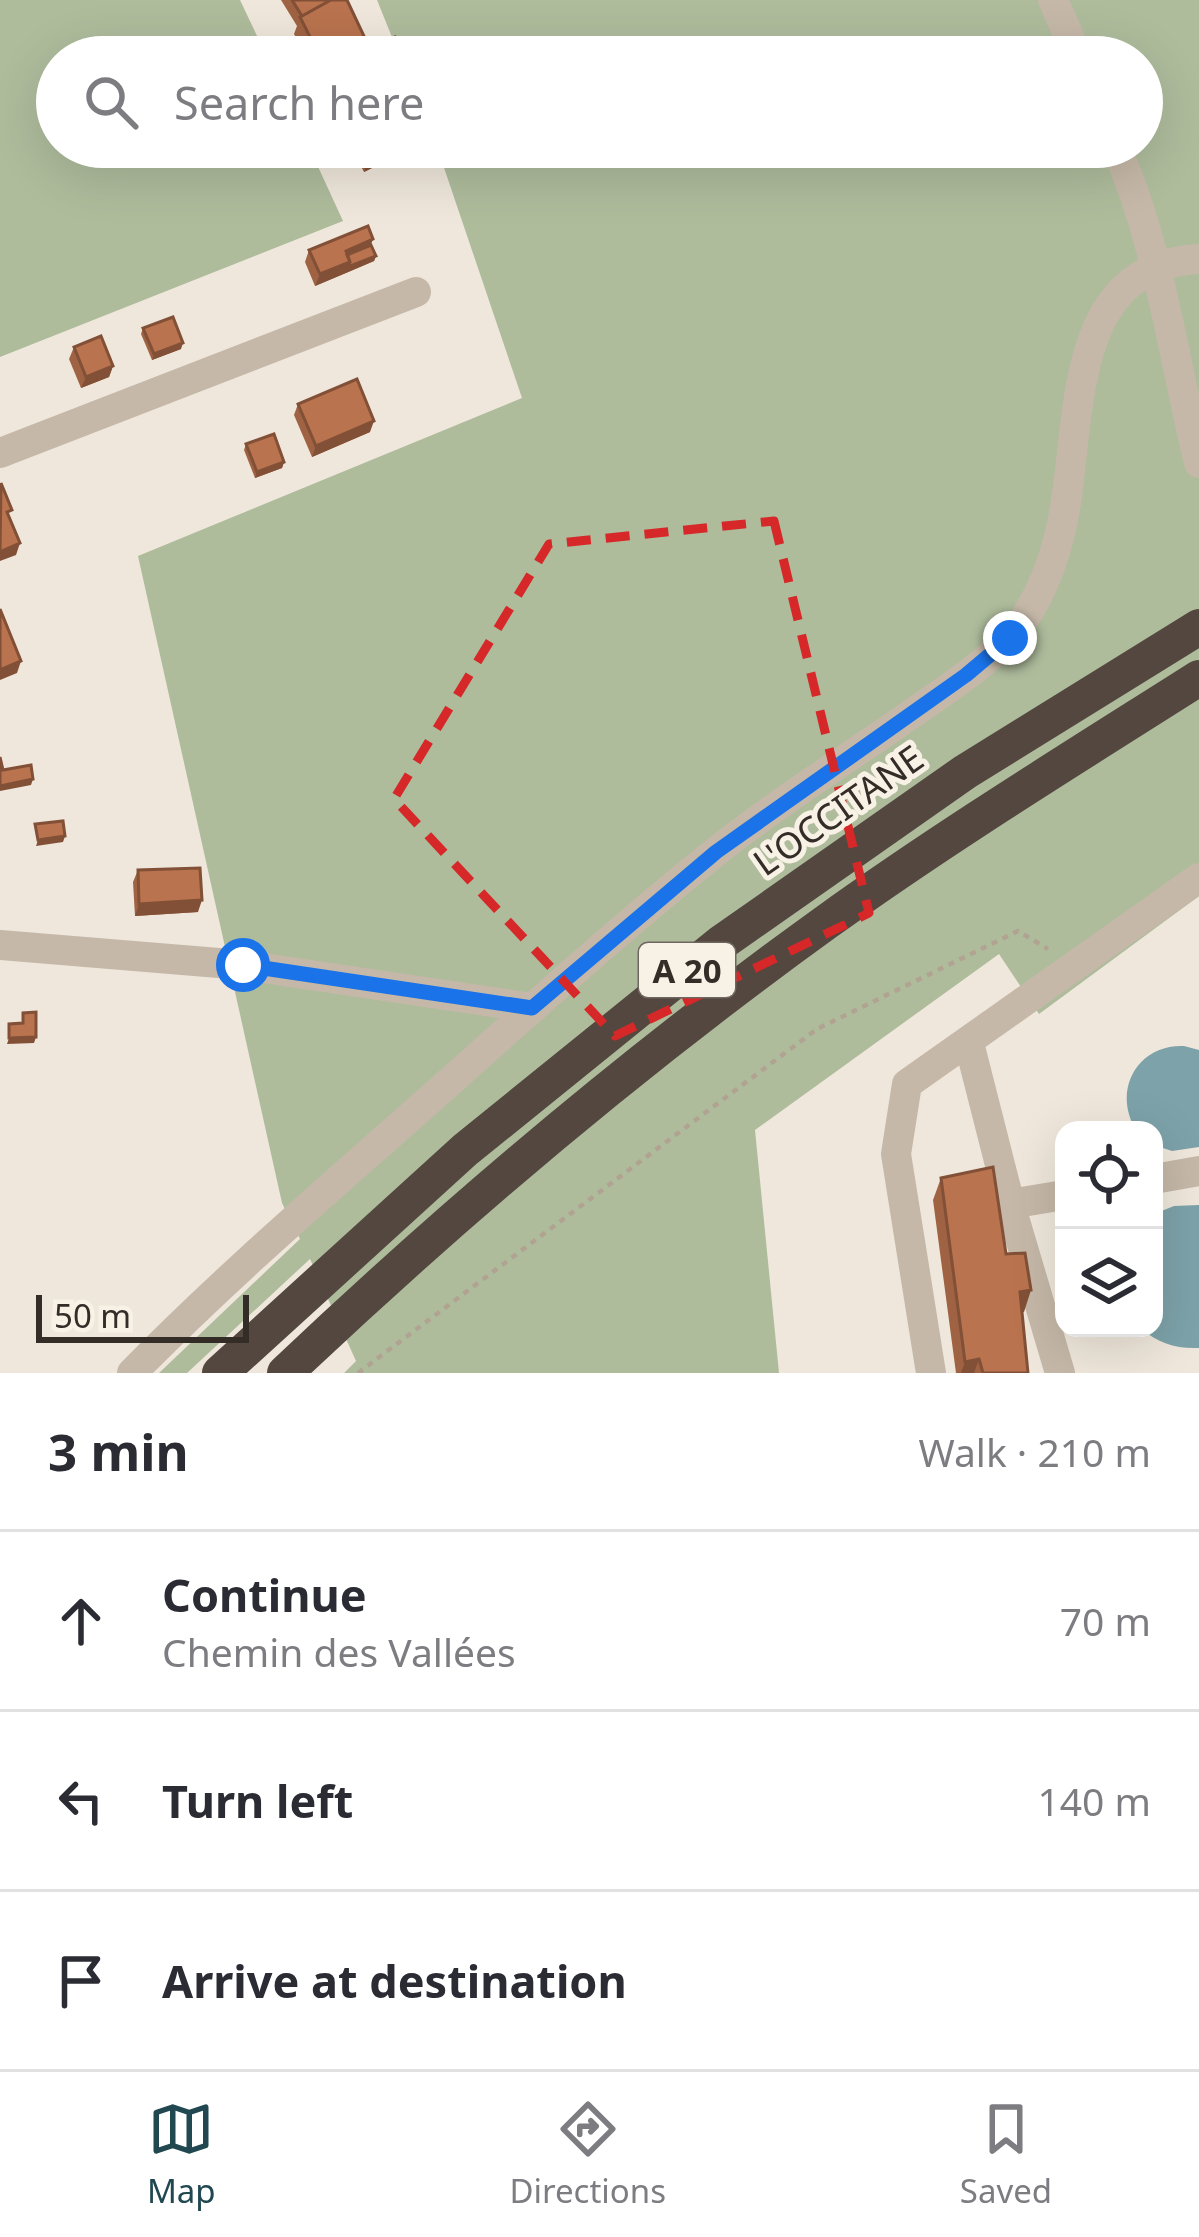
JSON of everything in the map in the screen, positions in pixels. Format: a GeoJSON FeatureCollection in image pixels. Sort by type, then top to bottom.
{"type":"FeatureCollection","features":[{"type":"Feature","properties":{"kind":"highway","name":"L'OCCITANE"},"geometry":{"type":"LineString","coordinates":[[220,1373],[465,1150],[721,943],[965,772],[1199,627]]}},
{"type":"Feature","properties":{"kind":"highway","name":"A 20"},"geometry":{"type":"LineString","coordinates":[[285,1373],[512,1170],[824,924],[989,810],[1199,678]]}},
{"type":"Feature","properties":{"kind":"street"},"geometry":{"type":"LineString","coordinates":[[1053,0],[1069,36]]}},
{"type":"Feature","properties":{"kind":"street"},"geometry":{"type":"LineString","coordinates":[[1124,168],[1158,265],[1199,463]]}},
{"type":"Feature","properties":{"kind":"street"},"geometry":{"type":"LineString","coordinates":[[132,1373],[277,1234],[716,852],[966,675],[1010,638],[1041,590],[1060,535],[1092,336],[1120,290],[1158,265],[1199,260]]}},
{"type":"Feature","properties":{"kind":"street"},"geometry":{"type":"LineString","coordinates":[[0,453],[416,292]]}},
{"type":"Feature","properties":{"kind":"street"},"geometry":{"type":"LineString","coordinates":[[932,1373],[896,1154],[907,1084],[1199,878]]}},
{"type":"Feature","properties":{"kind":"street"},"geometry":{"type":"LineString","coordinates":[[0,945],[243,965],[532,1008]]}},
{"type":"Feature","properties":{"kind":"street"},"geometry":{"type":"LineString","coordinates":[[969,1043],[1060,1373]]}},
{"type":"Feature","properties":{"kind":"street"},"geometry":{"type":"LineString","coordinates":[[1163,1177],[1199,1171]]}},
{"type":"Feature","properties":{"kind":"street"},"geometry":{"type":"LineString","coordinates":[[1010,1204],[1055,1196]]}},
{"type":"Feature","properties":{"kind":"path"},"geometry":{"type":"LineString","coordinates":[[358,1373],[817,1028],[1018,931],[1073,964]]}},
{"type":"Feature","properties":{"kind":"highlighted area"},"geometry":{"type":"Polygon","coordinates":[[[774,521],[869,913],[615,1036],[394,799],[549,544],[774,521]]]}},
{"type":"Feature","properties":{"kind":"green space"},"geometry":{"type":"Polygon","coordinates":[[[0,0],[240,0],[257,36],[36,36],[36,168],[319,168],[343,221],[0,357],[0,0]]]}},
{"type":"Feature","properties":{"kind":"green space"},"geometry":{"type":"Polygon","coordinates":[[[377,0],[1199,0],[1199,896],[1039,1014],[999,954],[755,1130],[779,1373],[344,1373],[356,1361],[310,1259],[187,1373],[159,1373],[300,1239],[282,1203],[138,556],[522,398],[444,168],[1163,168],[1163,36],[392,36],[377,0]]]}},
{"type":"Feature","properties":{"kind":"water"},"geometry":{"type":"Polygon","coordinates":[[[1167,1047],[1199,1050],[1199,1147],[1163,1148],[1163,1121],[1132,1121],[1129,1115],[1128,1086],[1133,1073],[1142,1061],[1167,1047]]]}},
{"type":"Feature","properties":{"kind":"water"},"geometry":{"type":"Polygon","coordinates":[[[1199,1205],[1199,1348],[1155,1337],[1163,1337],[1163,1210],[1199,1205]]]}},
{"type":"Feature","properties":{"kind":"building"},"geometry":{"type":"Polygon","coordinates":[[[292,0],[331,0],[302,16],[292,0]]]}},
{"type":"Feature","properties":{"kind":"building"},"geometry":{"type":"Polygon","coordinates":[[[331,0],[347,0],[364,36],[310,36],[300,17],[331,0]]]}},
{"type":"Feature","properties":{"kind":"building"},"geometry":{"type":"Polygon","coordinates":[[[368,226],[373,239],[346,251],[350,262],[320,274],[309,250],[368,226]]]}},
{"type":"Feature","properties":{"kind":"building"},"geometry":{"type":"Polygon","coordinates":[[[371,245],[376,256],[348,267],[347,255],[371,245]]]}},
{"type":"Feature","properties":{"kind":"building"},"geometry":{"type":"Polygon","coordinates":[[[173,317],[183,343],[154,354],[143,328],[173,317]]]}},
{"type":"Feature","properties":{"kind":"building"},"geometry":{"type":"Polygon","coordinates":[[[101,336],[113,366],[86,377],[74,347],[101,336]]]}},
{"type":"Feature","properties":{"kind":"building"},"geometry":{"type":"Polygon","coordinates":[[[357,379],[374,421],[316,446],[298,404],[357,379]]]}},
{"type":"Feature","properties":{"kind":"building"},"geometry":{"type":"Polygon","coordinates":[[[274,434],[284,462],[257,472],[246,444],[274,434]]]}},
{"type":"Feature","properties":{"kind":"building"},"geometry":{"type":"Polygon","coordinates":[[[1,483],[20,543],[0,552],[1,483]]]}},
{"type":"Feature","properties":{"kind":"building"},"geometry":{"type":"Polygon","coordinates":[[[0,609],[21,661],[0,670],[0,609]]]}},
{"type":"Feature","properties":{"kind":"building"},"geometry":{"type":"Polygon","coordinates":[[[0,757],[3,770],[31,765],[33,779],[0,786],[0,757]]]}},
{"type":"Feature","properties":{"kind":"building"},"geometry":{"type":"Polygon","coordinates":[[[63,821],[65,836],[38,840],[35,824],[63,821]]]}},
{"type":"Feature","properties":{"kind":"building"},"geometry":{"type":"Polygon","coordinates":[[[200,868],[202,900],[139,904],[138,870],[200,868]]]}},
{"type":"Feature","properties":{"kind":"building"},"geometry":{"type":"Polygon","coordinates":[[[36,1012],[36,1037],[9,1038],[9,1024],[23,1023],[23,1013],[36,1012]]]}},
{"type":"Feature","properties":{"kind":"building"},"geometry":{"type":"Polygon","coordinates":[[[993,1167],[1006,1254],[1025,1253],[1031,1290],[1020,1292],[1028,1373],[983,1373],[979,1359],[965,1362],[941,1178],[993,1167]]]}},
{"type":"Feature","properties":{"kind":"route"},"geometry":{"type":"LineString","coordinates":[[243,965],[532,1008],[716,852],[966,675],[1010,638]]}}]}
